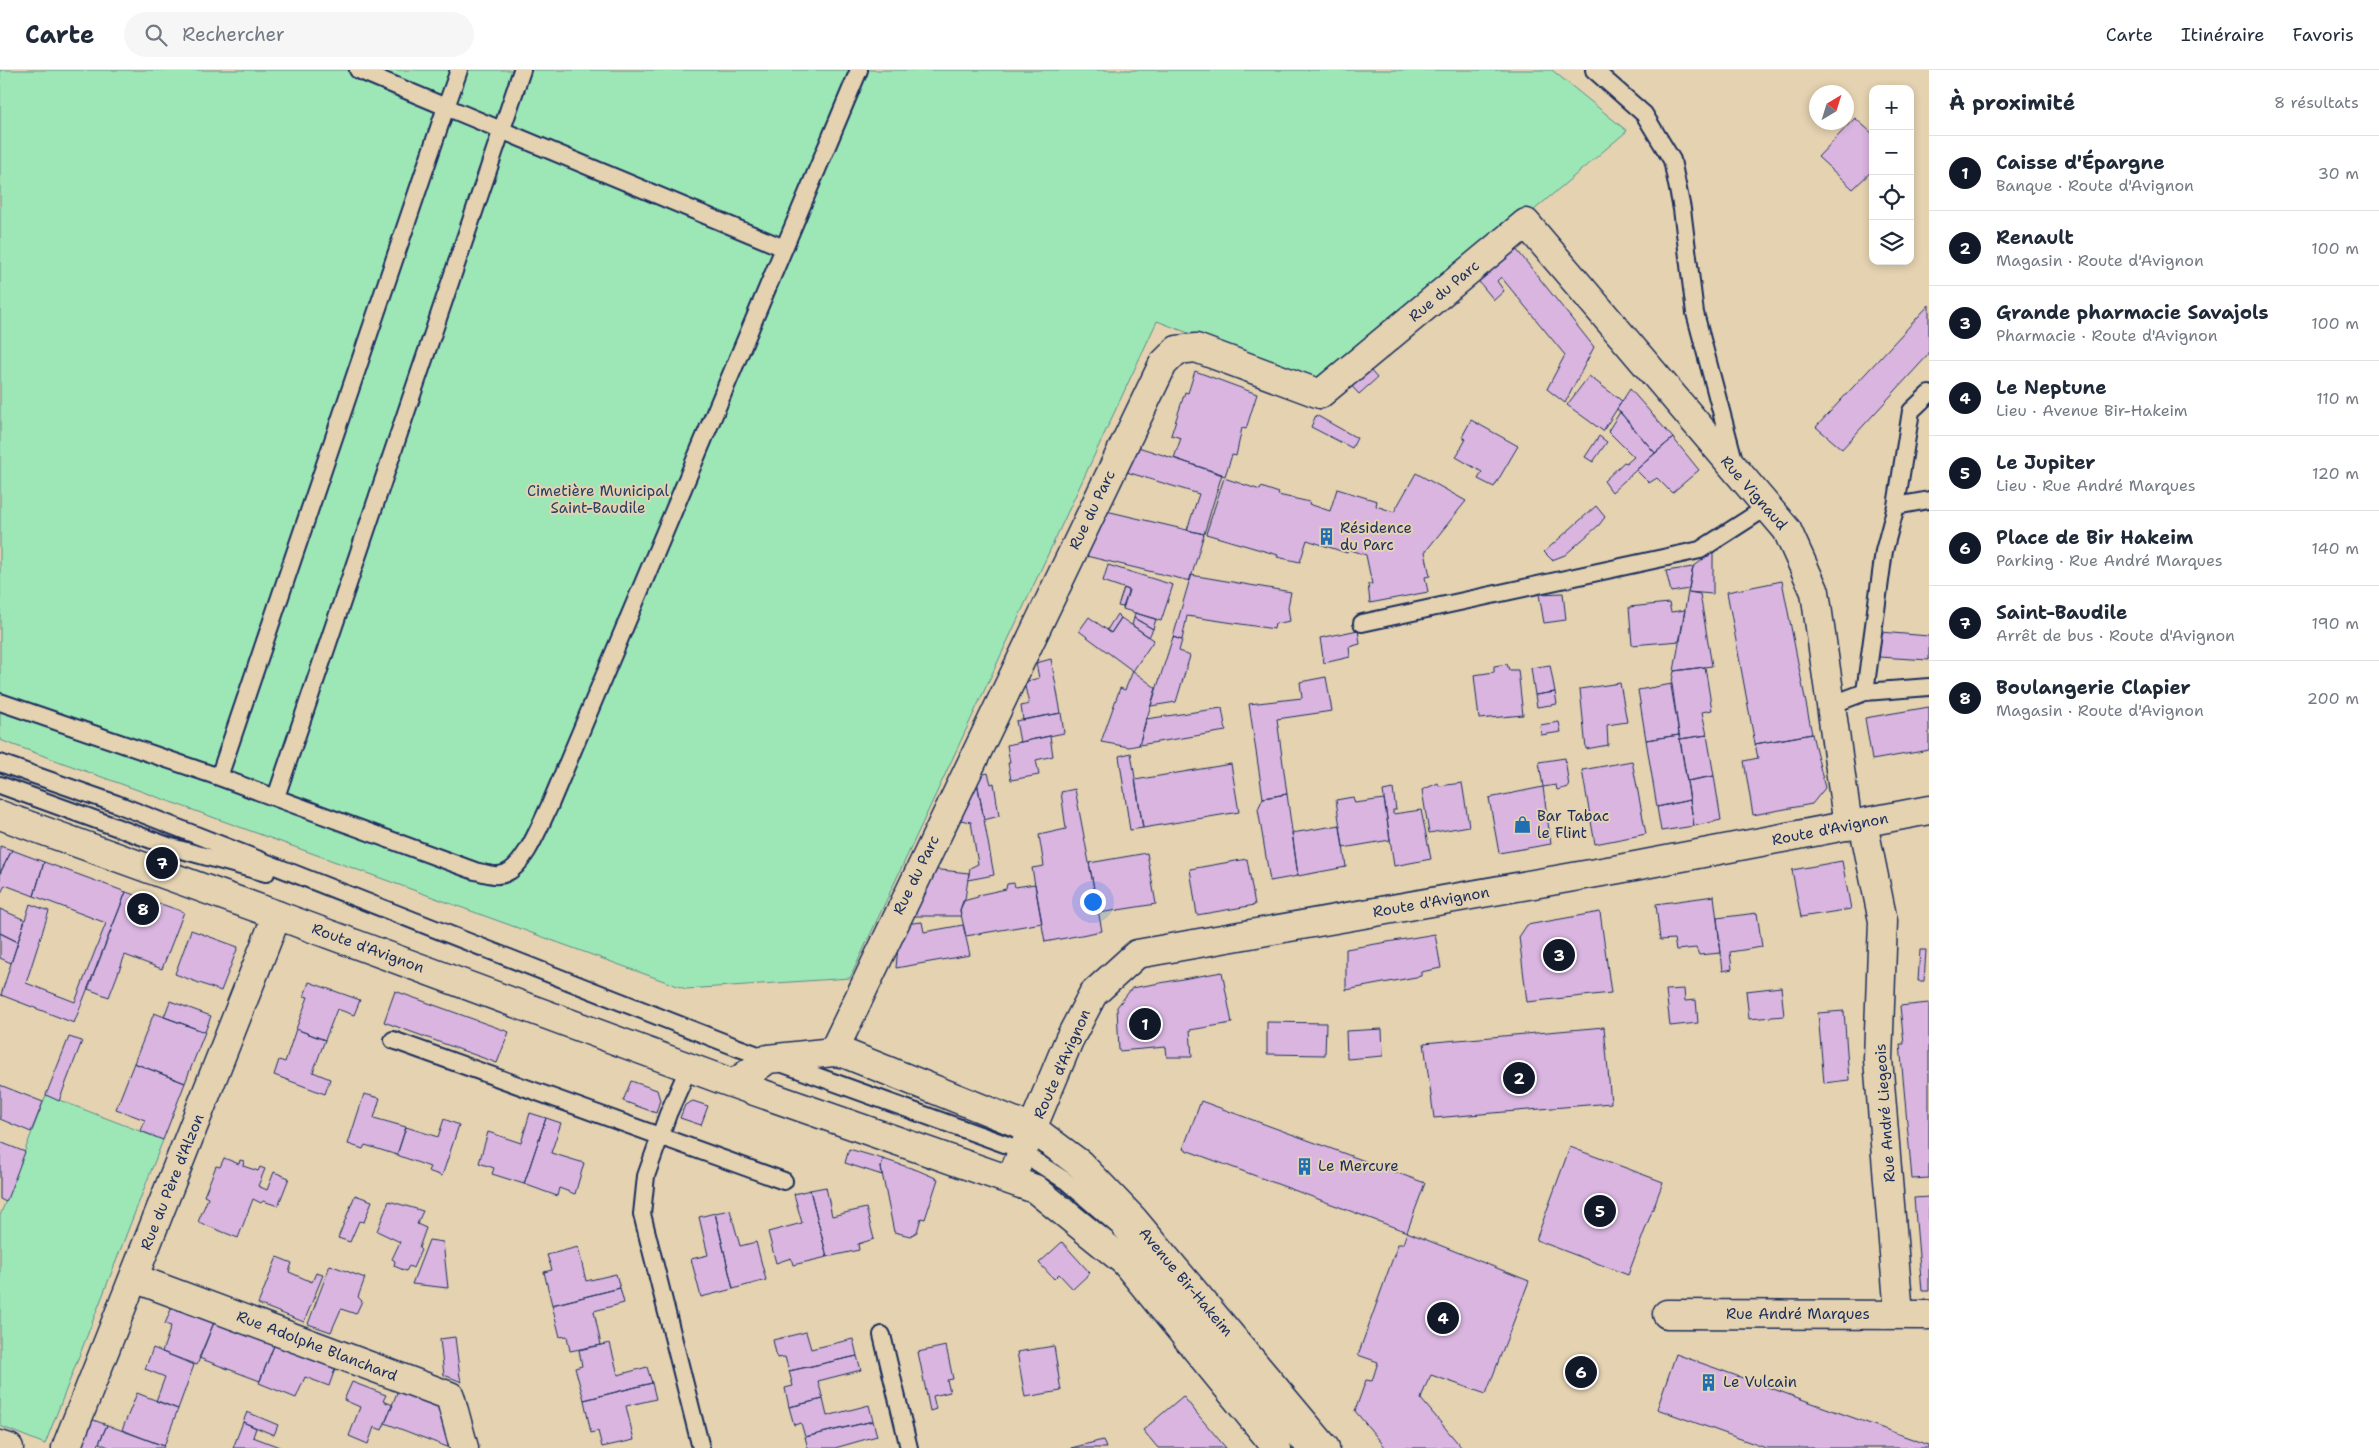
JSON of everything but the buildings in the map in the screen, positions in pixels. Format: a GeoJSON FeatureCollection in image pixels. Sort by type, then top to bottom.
{"type":"FeatureCollection","features":[{"type":"Feature","properties":{"kind":"street","name":"Rue Vignaud"},"geometry":{"type":"LineString","coordinates":[[1526,223],[1787,530],[1816,592],[1831,705],[1855,824]]}},
{"type":"Feature","properties":{"kind":"street","name":"Rue du Parc"},"geometry":{"type":"LineString","coordinates":[[832,1052],[1163,364],[1177,350],[1196,348],[1320,394],[1526,223]]}},
{"type":"Feature","properties":{"kind":"street","name":"Route d'Avignon"},"geometry":{"type":"LineString","coordinates":[[0,815],[689,1067],[1011,1180],[1069,1040],[1093,994],[1136,954],[1619,869],[1929,810]]}},
{"type":"Feature","properties":{"kind":"street","name":"Rue André Liegeois"},"geometry":{"type":"LineString","coordinates":[[1855,824],[1883,921],[1878,1059],[1899,1314]]}},
{"type":"Feature","properties":{"kind":"street","name":"Rue du Père d'Alzon"},"geometry":{"type":"LineString","coordinates":[[66,1448],[277,915]]}},
{"type":"Feature","properties":{"kind":"street","name":"Route d'Avignon"},"geometry":{"type":"LineString","coordinates":[[735,1083],[768,1059],[832,1052],[846,1054],[1027,1141]]}},
{"type":"Feature","properties":{"kind":"street","name":"Avenue Bir-Hakeim"},"geometry":{"type":"LineString","coordinates":[[1027,1141],[1080,1164],[1133,1219],[1325,1448]]}},
{"type":"Feature","properties":{"kind":"street"},"geometry":{"type":"LineString","coordinates":[[1011,1180],[1035,1189],[1125,1262],[1277,1448]]}},
{"type":"Feature","properties":{"kind":"street","name":"Rue Adolphe Blanchard"},"geometry":{"type":"LineString","coordinates":[[134,1278],[450,1396],[464,1448]]}},
{"type":"Feature","properties":{"kind":"street","name":"Rue André Marques"},"geometry":{"type":"LineString","coordinates":[[1667,1314],[1929,1315]]}},
{"type":"Feature","properties":{"kind":"street"},"geometry":{"type":"LineString","coordinates":[[0,1444],[9,1448]]}},
{"type":"Feature","properties":{"kind":"lane"},"geometry":{"type":"LineString","coordinates":[[358,70],[784,248]]}},
{"type":"Feature","properties":{"kind":"lane"},"geometry":{"type":"LineString","coordinates":[[219,777],[459,70]]}},
{"type":"Feature","properties":{"kind":"lane"},"geometry":{"type":"LineString","coordinates":[[276,798],[522,70]]}},
{"type":"Feature","properties":{"kind":"lane"},"geometry":{"type":"LineString","coordinates":[[0,702],[219,777],[475,871],[496,875],[506,873],[517,866],[549,807],[859,70]]}},
{"type":"Feature","properties":{"kind":"lane"},"geometry":{"type":"LineString","coordinates":[[1594,70],[1644,114],[1672,160],[1682,210],[1695,313],[1737,473]]}},
{"type":"Feature","properties":{"kind":"lane"},"geometry":{"type":"LineString","coordinates":[[1865,692],[1884,551],[1896,506],[1911,411],[1929,394]]}},
{"type":"Feature","properties":{"kind":"lane"},"geometry":{"type":"LineString","coordinates":[[1896,506],[1929,500]]}},
{"type":"Feature","properties":{"kind":"lane"},"geometry":{"type":"LineString","coordinates":[[1362,623],[1700,550],[1767,507]]}},
{"type":"Feature","properties":{"kind":"lane"},"geometry":{"type":"LineString","coordinates":[[1831,705],[1865,692],[1929,687]]}},
{"type":"Feature","properties":{"kind":"lane"},"geometry":{"type":"LineString","coordinates":[[0,763],[117,804],[350,897],[768,1059],[1013,1147],[1027,1141],[1066,1181],[1119,1227],[1304,1448]]}},
{"type":"Feature","properties":{"kind":"lane"},"geometry":{"type":"LineString","coordinates":[[0,785],[171,847],[350,897]]}},
{"type":"Feature","properties":{"kind":"lane"},"geometry":{"type":"LineString","coordinates":[[393,1040],[784,1181]]}},
{"type":"Feature","properties":{"kind":"lane"},"geometry":{"type":"LineString","coordinates":[[689,1067],[660,1136],[646,1176],[642,1214],[702,1448]]}},
{"type":"Feature","properties":{"kind":"lane"},"geometry":{"type":"LineString","coordinates":[[1119,1227],[1125,1262]]}},
{"type":"Feature","properties":{"kind":"lane"},"geometry":{"type":"LineString","coordinates":[[882,1335],[908,1448]]}},
{"type":"Feature","properties":{"kind":"green space","name":"Cimetière Municipal Saint-Baudile"},"geometry":{"type":"Polygon","coordinates":[[[0,70],[1552,70],[1627,131],[1327,386],[1157,321],[850,978],[686,989],[0,740],[0,70]]]}},
{"type":"Feature","properties":{"kind":"green space"},"geometry":{"type":"Polygon","coordinates":[[[46,1095],[163,1140],[45,1444],[0,1426],[0,1216],[46,1095]]]}},
{"type":"Feature","properties":{"kind":"place","name":"Résidence du Parc"},"geometry":{"type":"Point","coordinates":[1326,537]}},
{"type":"Feature","properties":{"kind":"place","name":"Bar Tabac le Flint"},"geometry":{"type":"Point","coordinates":[1523,825]}},
{"type":"Feature","properties":{"kind":"place","name":"Saint-Baudile"},"geometry":{"type":"Point","coordinates":[162,863]}},
{"type":"Feature","properties":{"kind":"place","name":"Boulangerie Clapier"},"geometry":{"type":"Point","coordinates":[143,909]}},
{"type":"Feature","properties":{"kind":"place","name":"Grande pharmacie Savajols"},"geometry":{"type":"Point","coordinates":[1559,955]}},
{"type":"Feature","properties":{"kind":"place","name":"Caisse d'Épargne"},"geometry":{"type":"Point","coordinates":[1145,1024]}},
{"type":"Feature","properties":{"kind":"place","name":"Renault"},"geometry":{"type":"Point","coordinates":[1519,1078]}},
{"type":"Feature","properties":{"kind":"place","name":"Le Mercure"},"geometry":{"type":"Point","coordinates":[1304,1166]}},
{"type":"Feature","properties":{"kind":"place","name":"Le Jupiter"},"geometry":{"type":"Point","coordinates":[1600,1211]}},
{"type":"Feature","properties":{"kind":"place","name":"Le Neptune"},"geometry":{"type":"Point","coordinates":[1443,1318]}},
{"type":"Feature","properties":{"kind":"place","name":"Place de Bir Hakeim"},"geometry":{"type":"Point","coordinates":[1581,1372]}},
{"type":"Feature","properties":{"kind":"place","name":"Le Vulcain"},"geometry":{"type":"Point","coordinates":[1709,1382]}}]}
